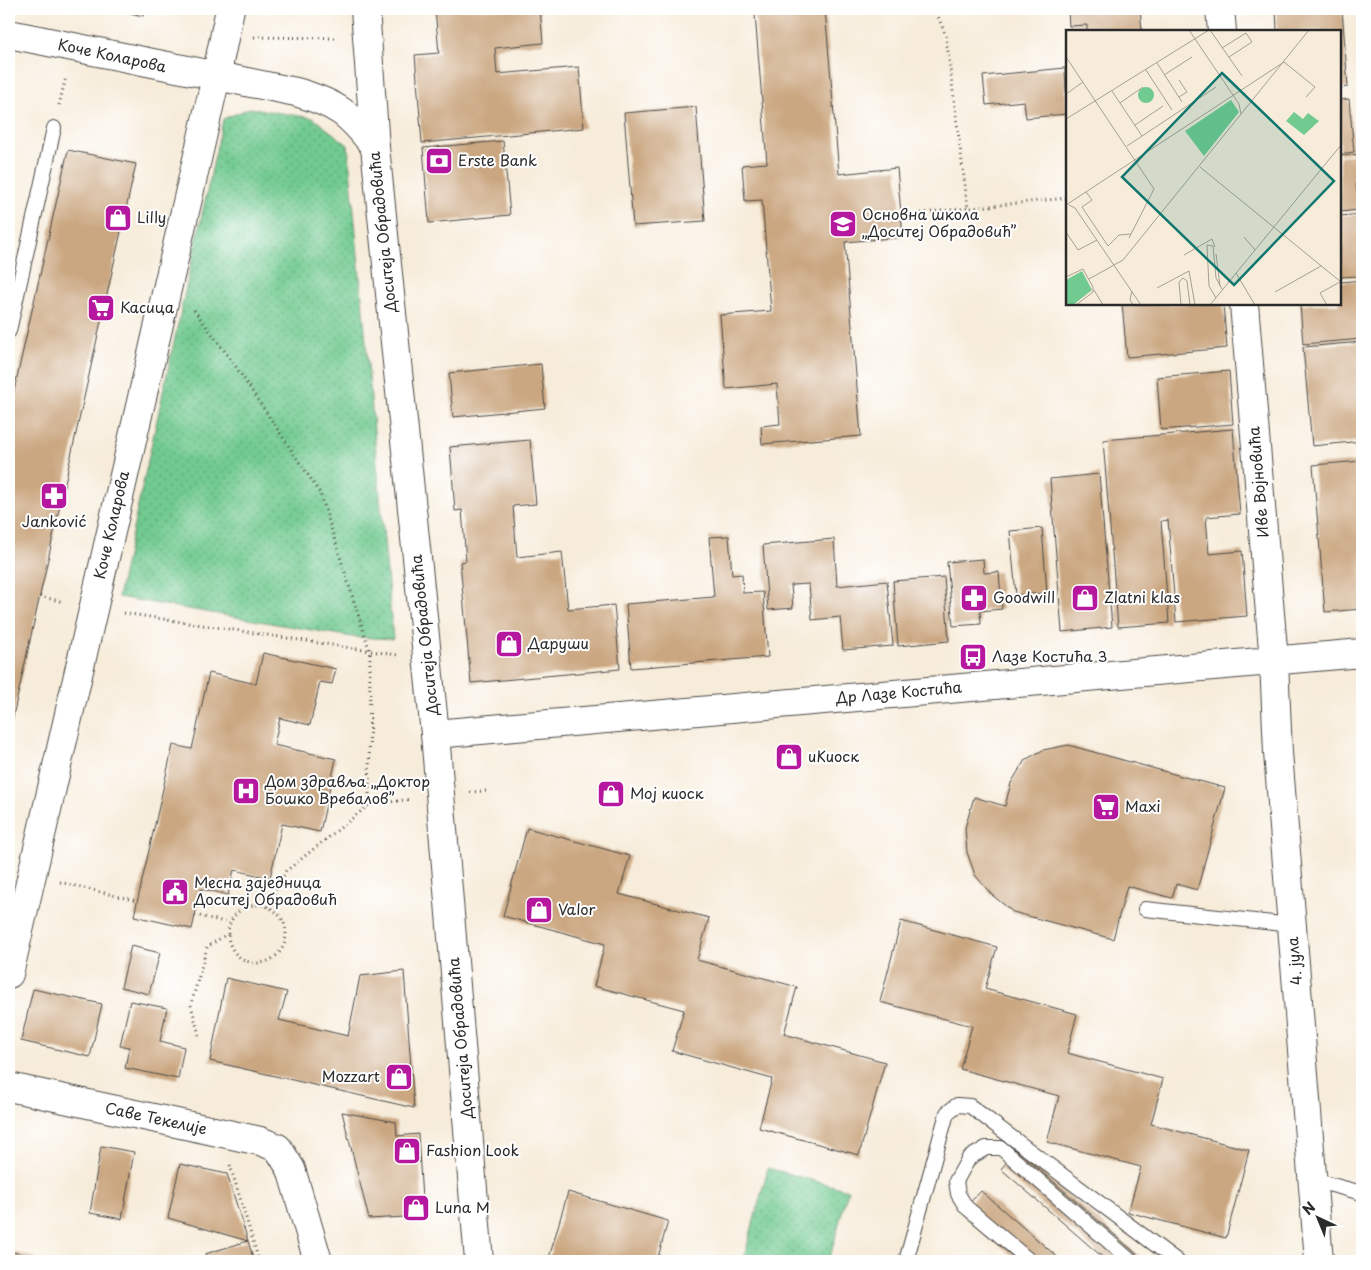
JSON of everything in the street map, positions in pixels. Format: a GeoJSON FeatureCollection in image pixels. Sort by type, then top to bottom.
{"type":"FeatureCollection","features":[{"type":"Feature","properties":{"kind":"street","name":"Коче Коларова"},"geometry":{"type":"LineString","coordinates":[[9,974],[216,77],[230,9]]}},
{"type":"Feature","properties":{"kind":"street","name":"Доситеја Обрадовића"},"geometry":{"type":"LineString","coordinates":[[365,9],[374,147],[436,734],[479,1261]]}},
{"type":"Feature","properties":{"kind":"street"},"geometry":{"type":"LineString","coordinates":[[1220,9],[1222,30]]}},
{"type":"Feature","properties":{"kind":"street","name":"Коче Коларова"},"geometry":{"type":"LineString","coordinates":[[9,34],[296,92],[318,99],[338,109],[358,125],[374,147]]}},
{"type":"Feature","properties":{"kind":"street","name":"Иве Војновића"},"geometry":{"type":"LineString","coordinates":[[1244,305],[1274,661]]}},
{"type":"Feature","properties":{"kind":"street","name":"Др Лазе Костића"},"geometry":{"type":"LineString","coordinates":[[436,734],[1362,654]]}},
{"type":"Feature","properties":{"kind":"street","name":"4. јула"},"geometry":{"type":"LineString","coordinates":[[1274,661],[1278,753],[1319,1261]]}},
{"type":"Feature","properties":{"kind":"street","name":"Саве Текелије"},"geometry":{"type":"LineString","coordinates":[[9,1087],[260,1141],[278,1148],[291,1169],[318,1261]]}},
{"type":"Feature","properties":{"kind":"lane"},"geometry":{"type":"LineString","coordinates":[[9,331],[54,128]]}},
{"type":"Feature","properties":{"kind":"lane"},"geometry":{"type":"LineString","coordinates":[[1146,909],[1292,925]]}},
{"type":"Feature","properties":{"kind":"lane"},"geometry":{"type":"LineString","coordinates":[[906,1261],[947,1113],[957,1105],[970,1106],[1177,1261]]}},
{"type":"Feature","properties":{"kind":"lane"},"geometry":{"type":"LineString","coordinates":[[1030,1261],[966,1207],[958,1194],[956,1181],[969,1158],[986,1148],[1001,1148],[1131,1261]]}},
{"type":"Feature","properties":{"kind":"lane"},"geometry":{"type":"LineString","coordinates":[[1313,1180],[1362,1193]]}},
{"type":"Feature","properties":{"kind":"path"},"geometry":{"type":"LineString","coordinates":[[843,10],[851,9]]}},
{"type":"Feature","properties":{"kind":"path"},"geometry":{"type":"LineString","coordinates":[[933,9],[946,36],[968,209]]}},
{"type":"Feature","properties":{"kind":"path"},"geometry":{"type":"LineString","coordinates":[[224,37],[367,38]]}},
{"type":"Feature","properties":{"kind":"path"},"geometry":{"type":"LineString","coordinates":[[54,128],[73,48]]}},
{"type":"Feature","properties":{"kind":"path"},"geometry":{"type":"LineString","coordinates":[[921,214],[1066,198]]}},
{"type":"Feature","properties":{"kind":"path"},"geometry":{"type":"LineString","coordinates":[[192,308],[232,362],[320,493],[370,652],[369,805]]}},
{"type":"Feature","properties":{"kind":"path"},"geometry":{"type":"LineString","coordinates":[[40,596],[93,608],[370,652],[428,659]]}},
{"type":"Feature","properties":{"kind":"path"},"geometry":{"type":"LineString","coordinates":[[267,907],[286,871],[369,805],[440,794],[486,791]]}},
{"type":"Feature","properties":{"kind":"path"},"geometry":{"type":"LineString","coordinates":[[32,876],[137,901]]}},
{"type":"Feature","properties":{"kind":"path"},"geometry":{"type":"LineString","coordinates":[[256,905],[267,907],[277,913],[283,922],[286,933],[284,945],[278,955],[267,961],[256,964],[244,961],[236,955],[229,945],[227,934],[229,923],[235,914],[245,907],[256,905]]}},
{"type":"Feature","properties":{"kind":"path"},"geometry":{"type":"LineString","coordinates":[[195,915],[229,923]]}},
{"type":"Feature","properties":{"kind":"path"},"geometry":{"type":"LineString","coordinates":[[199,1034],[192,1005],[207,947],[227,934]]}},
{"type":"Feature","properties":{"kind":"path"},"geometry":{"type":"LineString","coordinates":[[222,1133],[231,1171],[259,1261]]}},
{"type":"Feature","properties":{"kind":"green space"},"geometry":{"type":"Polygon","coordinates":[[[250,108],[313,118],[348,145],[393,639],[352,637],[118,597],[223,119],[250,108]]]}},
{"type":"Feature","properties":{"kind":"green space"},"geometry":{"type":"Polygon","coordinates":[[[768,1168],[848,1190],[829,1261],[743,1261],[768,1168]]]}},
{"type":"Feature","properties":{"kind":"building"},"geometry":{"type":"Polygon","coordinates":[[[114,9],[144,9],[143,16],[114,9]]]}},
{"type":"Feature","properties":{"kind":"building"},"geometry":{"type":"Polygon","coordinates":[[[435,9],[540,9],[543,43],[495,48],[497,74],[579,67],[584,128],[422,143],[415,55],[439,53],[435,9]]]}},
{"type":"Feature","properties":{"kind":"building"},"geometry":{"type":"Polygon","coordinates":[[[825,9],[839,174],[897,168],[903,237],[845,242],[861,436],[762,444],[761,426],[780,424],[777,384],[726,389],[720,315],[771,311],[762,200],[745,201],[742,165],[767,163],[755,14],[825,9]]]}},
{"type":"Feature","properties":{"kind":"building"},"geometry":{"type":"Polygon","coordinates":[[[1068,9],[1140,9],[1142,30],[1087,30],[1087,25],[1069,26],[1068,9]]]}},
{"type":"Feature","properties":{"kind":"building"},"geometry":{"type":"Polygon","coordinates":[[[1276,9],[1342,9],[1348,87],[1341,88],[1341,30],[1277,30],[1276,9]]]}},
{"type":"Feature","properties":{"kind":"building"},"geometry":{"type":"Polygon","coordinates":[[[1065,68],[1066,114],[1026,118],[1024,101],[986,105],[983,76],[1065,68]]]}},
{"type":"Feature","properties":{"kind":"building"},"geometry":{"type":"Polygon","coordinates":[[[1349,99],[1354,152],[1341,154],[1341,100],[1349,99]]]}},
{"type":"Feature","properties":{"kind":"building"},"geometry":{"type":"Polygon","coordinates":[[[696,107],[705,221],[633,226],[624,113],[696,107]]]}},
{"type":"Feature","properties":{"kind":"building"},"geometry":{"type":"Polygon","coordinates":[[[503,141],[510,215],[429,223],[423,148],[503,141]]]}},
{"type":"Feature","properties":{"kind":"building"},"geometry":{"type":"Polygon","coordinates":[[[68,150],[136,164],[10,730],[9,413],[68,150]]]}},
{"type":"Feature","properties":{"kind":"building"},"geometry":{"type":"Polygon","coordinates":[[[1362,154],[1362,182],[1356,183],[1359,210],[1341,212],[1341,156],[1362,154]]]}},
{"type":"Feature","properties":{"kind":"building"},"geometry":{"type":"Polygon","coordinates":[[[1362,214],[1362,276],[1341,277],[1341,216],[1362,214]]]}},
{"type":"Feature","properties":{"kind":"building"},"geometry":{"type":"Polygon","coordinates":[[[1362,280],[1362,339],[1303,344],[1300,305],[1341,305],[1341,282],[1362,280]]]}},
{"type":"Feature","properties":{"kind":"building"},"geometry":{"type":"Polygon","coordinates":[[[1122,305],[1223,305],[1227,348],[1127,357],[1122,305]]]}},
{"type":"Feature","properties":{"kind":"building"},"geometry":{"type":"Polygon","coordinates":[[[1362,342],[1362,441],[1312,446],[1303,347],[1362,342]]]}},
{"type":"Feature","properties":{"kind":"building"},"geometry":{"type":"Polygon","coordinates":[[[541,364],[545,408],[453,417],[449,373],[541,364]]]}},
{"type":"Feature","properties":{"kind":"building"},"geometry":{"type":"Polygon","coordinates":[[[1229,371],[1233,424],[1161,430],[1157,377],[1229,371]]]}},
{"type":"Feature","properties":{"kind":"building"},"geometry":{"type":"Polygon","coordinates":[[[1233,429],[1240,514],[1206,517],[1209,554],[1242,551],[1247,616],[1176,622],[1168,520],[1161,521],[1169,623],[1118,627],[1103,440],[1233,429]]]}},
{"type":"Feature","properties":{"kind":"building"},"geometry":{"type":"Polygon","coordinates":[[[530,440],[536,504],[513,506],[517,557],[562,552],[568,609],[614,605],[620,669],[471,683],[460,562],[466,561],[462,510],[455,511],[450,447],[530,440]]]}},
{"type":"Feature","properties":{"kind":"building"},"geometry":{"type":"Polygon","coordinates":[[[1362,461],[1362,609],[1325,612],[1313,465],[1362,461]]]}},
{"type":"Feature","properties":{"kind":"building"},"geometry":{"type":"Polygon","coordinates":[[[1099,474],[1112,627],[1062,632],[1050,479],[1099,474]]]}},
{"type":"Feature","properties":{"kind":"building"},"geometry":{"type":"Polygon","coordinates":[[[1042,528],[1047,593],[1016,595],[1010,531],[1042,528]]]}},
{"type":"Feature","properties":{"kind":"building"},"geometry":{"type":"Polygon","coordinates":[[[729,536],[732,575],[742,574],[743,593],[763,592],[768,657],[631,668],[626,604],[714,597],[709,537],[729,536]]]}},
{"type":"Feature","properties":{"kind":"building"},"geometry":{"type":"Polygon","coordinates":[[[834,539],[837,586],[887,581],[893,646],[843,650],[840,617],[812,620],[809,584],[791,585],[793,608],[768,610],[763,545],[834,539]]]}},
{"type":"Feature","properties":{"kind":"building"},"geometry":{"type":"Polygon","coordinates":[[[983,559],[984,573],[999,572],[1002,609],[980,611],[981,624],[953,626],[947,562],[983,559]]]}},
{"type":"Feature","properties":{"kind":"building"},"geometry":{"type":"Polygon","coordinates":[[[944,577],[949,641],[898,646],[893,581],[944,577]]]}},
{"type":"Feature","properties":{"kind":"building","name":"Дом здравља „Доктор Бошко Вребалов”"},"geometry":{"type":"Polygon","coordinates":[[[263,653],[336,669],[332,684],[320,682],[310,725],[280,718],[274,745],[336,759],[320,832],[282,824],[270,878],[234,870],[228,895],[201,889],[192,929],[134,916],[173,745],[192,749],[209,673],[256,684],[263,653]]]}},
{"type":"Feature","properties":{"kind":"building"},"geometry":{"type":"Polygon","coordinates":[[[1068,745],[1225,788],[1197,890],[1176,884],[1172,898],[1127,886],[1113,939],[1013,912],[992,895],[975,875],[967,852],[965,828],[974,797],[1005,806],[1011,783],[1025,760],[1043,750],[1068,745]]]}},
{"type":"Feature","properties":{"kind":"building"},"geometry":{"type":"Polygon","coordinates":[[[527,828],[630,856],[619,894],[709,918],[697,960],[797,987],[784,1034],[885,1062],[859,1155],[759,1128],[772,1079],[672,1051],[684,1010],[594,986],[605,944],[503,916],[527,828]]]}},
{"type":"Feature","properties":{"kind":"building"},"geometry":{"type":"Polygon","coordinates":[[[901,921],[997,947],[985,989],[1077,1014],[1067,1053],[1163,1079],[1151,1124],[1249,1150],[1226,1238],[1128,1212],[1141,1167],[1047,1142],[1059,1096],[960,1069],[972,1026],[880,1002],[901,921]]]}},
{"type":"Feature","properties":{"kind":"building"},"geometry":{"type":"Polygon","coordinates":[[[131,946],[160,953],[149,994],[121,987],[131,946]]]}},
{"type":"Feature","properties":{"kind":"building"},"geometry":{"type":"Polygon","coordinates":[[[404,971],[414,1108],[210,1061],[226,978],[287,992],[279,1020],[348,1036],[360,976],[404,971]]]}},
{"type":"Feature","properties":{"kind":"building"},"geometry":{"type":"Polygon","coordinates":[[[33,989],[102,1004],[90,1057],[21,1041],[33,989]]]}},
{"type":"Feature","properties":{"kind":"building"},"geometry":{"type":"Polygon","coordinates":[[[130,1001],[167,1008],[160,1041],[184,1047],[178,1079],[125,1068],[129,1047],[120,1046],[130,1001]]]}},
{"type":"Feature","properties":{"kind":"building"},"geometry":{"type":"Polygon","coordinates":[[[342,1112],[396,1122],[397,1136],[418,1134],[423,1216],[369,1219],[342,1112]]]}},
{"type":"Feature","properties":{"kind":"building"},"geometry":{"type":"Polygon","coordinates":[[[101,1146],[134,1152],[122,1219],[90,1213],[101,1146]]]}},
{"type":"Feature","properties":{"kind":"building"},"geometry":{"type":"Polygon","coordinates":[[[1017,1150],[1145,1261],[1107,1261],[1001,1169],[1017,1150]]]}},
{"type":"Feature","properties":{"kind":"building"},"geometry":{"type":"Polygon","coordinates":[[[180,1164],[227,1174],[248,1241],[168,1218],[180,1164]]]}},
{"type":"Feature","properties":{"kind":"building"},"geometry":{"type":"Polygon","coordinates":[[[981,1191],[1062,1261],[1018,1261],[961,1212],[981,1191]]]}},
{"type":"Feature","properties":{"kind":"building"},"geometry":{"type":"Polygon","coordinates":[[[568,1192],[668,1221],[657,1261],[548,1261],[568,1192]]]}},
{"type":"Feature","properties":{"kind":"building"},"geometry":{"type":"Polygon","coordinates":[[[248,1241],[254,1261],[207,1261],[205,1254],[248,1241]]]}},
{"type":"Feature","properties":{"kind":"building"},"geometry":{"type":"Polygon","coordinates":[[[9,1251],[37,1258],[36,1261],[9,1261],[9,1251]]]}},
{"type":"Feature","properties":{"kind":"place","name":"Erste Bank"},"geometry":{"type":"Point","coordinates":[439,161]}},
{"type":"Feature","properties":{"kind":"place","name":"Lilly"},"geometry":{"type":"Point","coordinates":[118,218]}},
{"type":"Feature","properties":{"kind":"place","name":"Основна школа „Доситеј Обрадовић”"},"geometry":{"type":"Point","coordinates":[843,224]}},
{"type":"Feature","properties":{"kind":"place","name":"Касица"},"geometry":{"type":"Point","coordinates":[101,308]}},
{"type":"Feature","properties":{"kind":"place","name":"Janković"},"geometry":{"type":"Point","coordinates":[54,496]}},
{"type":"Feature","properties":{"kind":"place","name":"Goodwill"},"geometry":{"type":"Point","coordinates":[974,598]}},
{"type":"Feature","properties":{"kind":"place","name":"Zlatni klas"},"geometry":{"type":"Point","coordinates":[1085,598]}},
{"type":"Feature","properties":{"kind":"place","name":"Даруши"},"geometry":{"type":"Point","coordinates":[509,644]}},
{"type":"Feature","properties":{"kind":"place","name":"Лазе Костића 3"},"geometry":{"type":"Point","coordinates":[973,657]}},
{"type":"Feature","properties":{"kind":"place","name":"иКиоск"},"geometry":{"type":"Point","coordinates":[789,757]}},
{"type":"Feature","properties":{"kind":"place","name":"Дом здравља „Доктор Бошко Вребалов”"},"geometry":{"type":"Point","coordinates":[246,791]}},
{"type":"Feature","properties":{"kind":"place","name":"Мој киоск"},"geometry":{"type":"Point","coordinates":[611,794]}},
{"type":"Feature","properties":{"kind":"place","name":"Maxi"},"geometry":{"type":"Point","coordinates":[1106,807]}},
{"type":"Feature","properties":{"kind":"place","name":"Месна заједница Доситеј Обрадовић"},"geometry":{"type":"Point","coordinates":[175,892]}},
{"type":"Feature","properties":{"kind":"place","name":"Valor"},"geometry":{"type":"Point","coordinates":[539,910]}},
{"type":"Feature","properties":{"kind":"place","name":"Mozzart"},"geometry":{"type":"Point","coordinates":[399,1077]}},
{"type":"Feature","properties":{"kind":"place","name":"Fashion Look"},"geometry":{"type":"Point","coordinates":[407,1151]}},
{"type":"Feature","properties":{"kind":"place","name":"Luna M"},"geometry":{"type":"Point","coordinates":[416,1208]}}]}
